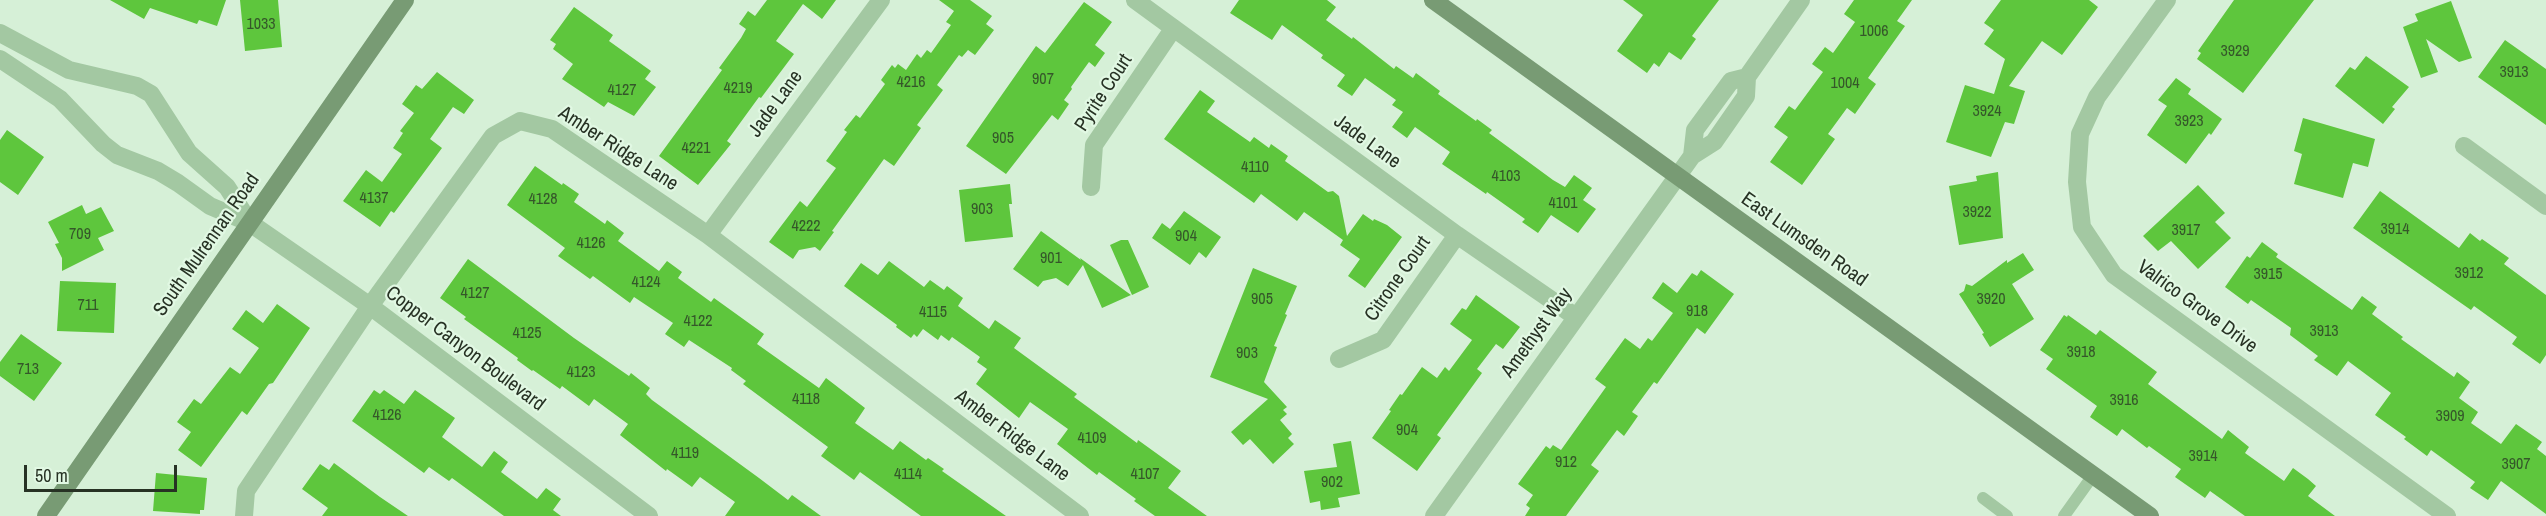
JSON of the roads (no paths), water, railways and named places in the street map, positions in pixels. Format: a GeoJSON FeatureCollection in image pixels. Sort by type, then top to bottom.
{"type":"FeatureCollection","features":[{"type":"Feature","properties":{"kind":"street","name":"South Mulrennan Road"},"geometry":{"type":"LineString","coordinates":[[46,516],[405,0]]}},
{"type":"Feature","properties":{"kind":"street","name":"Jade Lane"},"geometry":{"type":"LineString","coordinates":[[708,235],[881,0]]}},
{"type":"Feature","properties":{"kind":"street","name":"Jade Lane"},"geometry":{"type":"LineString","coordinates":[[1135,0],[1457,235],[1576,317]]}},
{"type":"Feature","properties":{"kind":"street","name":"East Lumsden Road"},"geometry":{"type":"LineString","coordinates":[[1432,0],[2150,516]]}},
{"type":"Feature","properties":{"kind":"street","name":"Amethyst Way"},"geometry":{"type":"LineString","coordinates":[[1434,516],[1692,156],[1714,142],[1746,96],[1747,77],[1801,0]]}},
{"type":"Feature","properties":{"kind":"street","name":"Valrico Grove Drive"},"geometry":{"type":"LineString","coordinates":[[2167,0],[2097,96],[2080,134],[2077,182],[2082,227],[2114,275],[2447,516]]}},
{"type":"Feature","properties":{"kind":"street","name":"Pyrite Court"},"geometry":{"type":"LineString","coordinates":[[1091,187],[1094,145],[1173,29]]}},
{"type":"Feature","properties":{"kind":"street","name":"Copper Canyon Boulevard"},"geometry":{"type":"LineString","coordinates":[[0,33],[69,70],[137,86],[151,94],[189,153],[227,186],[250,223]]}},
{"type":"Feature","properties":{"kind":"street","name":"Copper Canyon Boulevard"},"geometry":{"type":"LineString","coordinates":[[0,59],[60,99],[103,144],[117,155],[158,171],[210,206],[250,223],[370,306],[649,516]]}},
{"type":"Feature","properties":{"kind":"street","name":"Amber Ridge Lane"},"geometry":{"type":"LineString","coordinates":[[244,516],[246,491],[370,306],[493,136],[520,121],[552,129],[708,235],[1080,516]]}},
{"type":"Feature","properties":{"kind":"street"},"geometry":{"type":"LineString","coordinates":[[2464,146],[2546,206]]}},
{"type":"Feature","properties":{"kind":"street","name":"Citrone Court"},"geometry":{"type":"LineString","coordinates":[[1339,359],[1383,340],[1457,235]]}},
{"type":"Feature","properties":{"kind":"lane"},"geometry":{"type":"LineString","coordinates":[[2064,516],[2094,474]]}},
{"type":"Feature","properties":{"kind":"lane"},"geometry":{"type":"LineString","coordinates":[[1983,498],[2007,516]]}}]}
